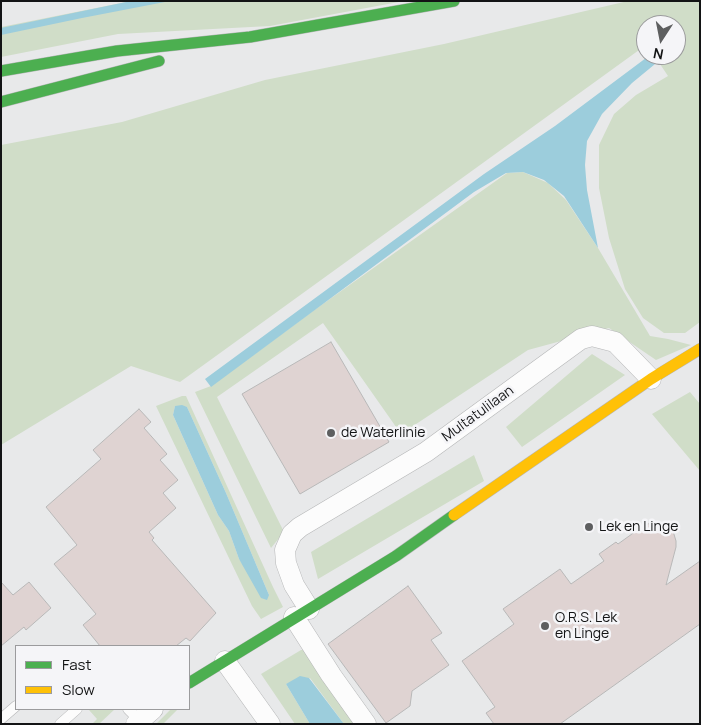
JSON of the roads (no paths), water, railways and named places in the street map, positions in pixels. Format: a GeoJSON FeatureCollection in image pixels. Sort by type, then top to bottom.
{"type":"FeatureCollection","features":[{"type":"Feature","properties":{"kind":"main road"},"geometry":{"type":"LineString","coordinates":[[1,71],[117,51],[250,37],[454,1]]}},
{"type":"Feature","properties":{"kind":"main road"},"geometry":{"type":"LineString","coordinates":[[1,102],[250,37]]}},
{"type":"Feature","properties":{"kind":"main road"},"geometry":{"type":"LineString","coordinates":[[190,682],[396,556],[651,379],[700,349]]}},
{"type":"Feature","properties":{"kind":"street","name":"Multatulilaan"},"geometry":{"type":"LineString","coordinates":[[366,724],[331,675],[302,613],[286,563],[285,550],[292,534],[300,527],[426,452],[581,338],[592,336],[615,342],[651,379]]}},
{"type":"Feature","properties":{"kind":"street"},"geometry":{"type":"LineString","coordinates":[[225,661],[270,724]]}},
{"type":"Feature","properties":{"kind":"lane"},"geometry":{"type":"LineString","coordinates":[[1,719],[15,707]]}},
{"type":"Feature","properties":{"kind":"lane"},"geometry":{"type":"LineString","coordinates":[[60,724],[76,710]]}},
{"type":"Feature","properties":{"kind":"water"},"geometry":{"type":"Polygon","coordinates":[[[131,1],[170,1],[1,35],[1,28],[131,1]]]}},
{"type":"Feature","properties":{"kind":"water"},"geometry":{"type":"Polygon","coordinates":[[[637,65],[654,65],[632,83],[602,114],[587,141],[585,165],[587,190],[598,248],[564,196],[544,180],[523,172],[506,173],[474,192],[211,387],[205,379],[484,174],[555,126],[637,65]]]}},
{"type":"Feature","properties":{"kind":"water"},"geometry":{"type":"Polygon","coordinates":[[[182,405],[187,407],[226,493],[269,595],[267,600],[261,598],[239,559],[229,531],[218,515],[173,415],[175,406],[182,405]]]}},
{"type":"Feature","properties":{"kind":"water"},"geometry":{"type":"Polygon","coordinates":[[[300,676],[309,678],[344,724],[310,724],[286,684],[300,676]]]}},
{"type":"Feature","properties":{"kind":"place","name":"de Waterlinie"},"geometry":{"type":"Point","coordinates":[331,433]}},
{"type":"Feature","properties":{"kind":"place","name":"Lek en Linge"},"geometry":{"type":"Point","coordinates":[589,527]}},
{"type":"Feature","properties":{"kind":"place","name":"O.R.S. Lek en Linge"},"geometry":{"type":"Point","coordinates":[545,626]}}]}
